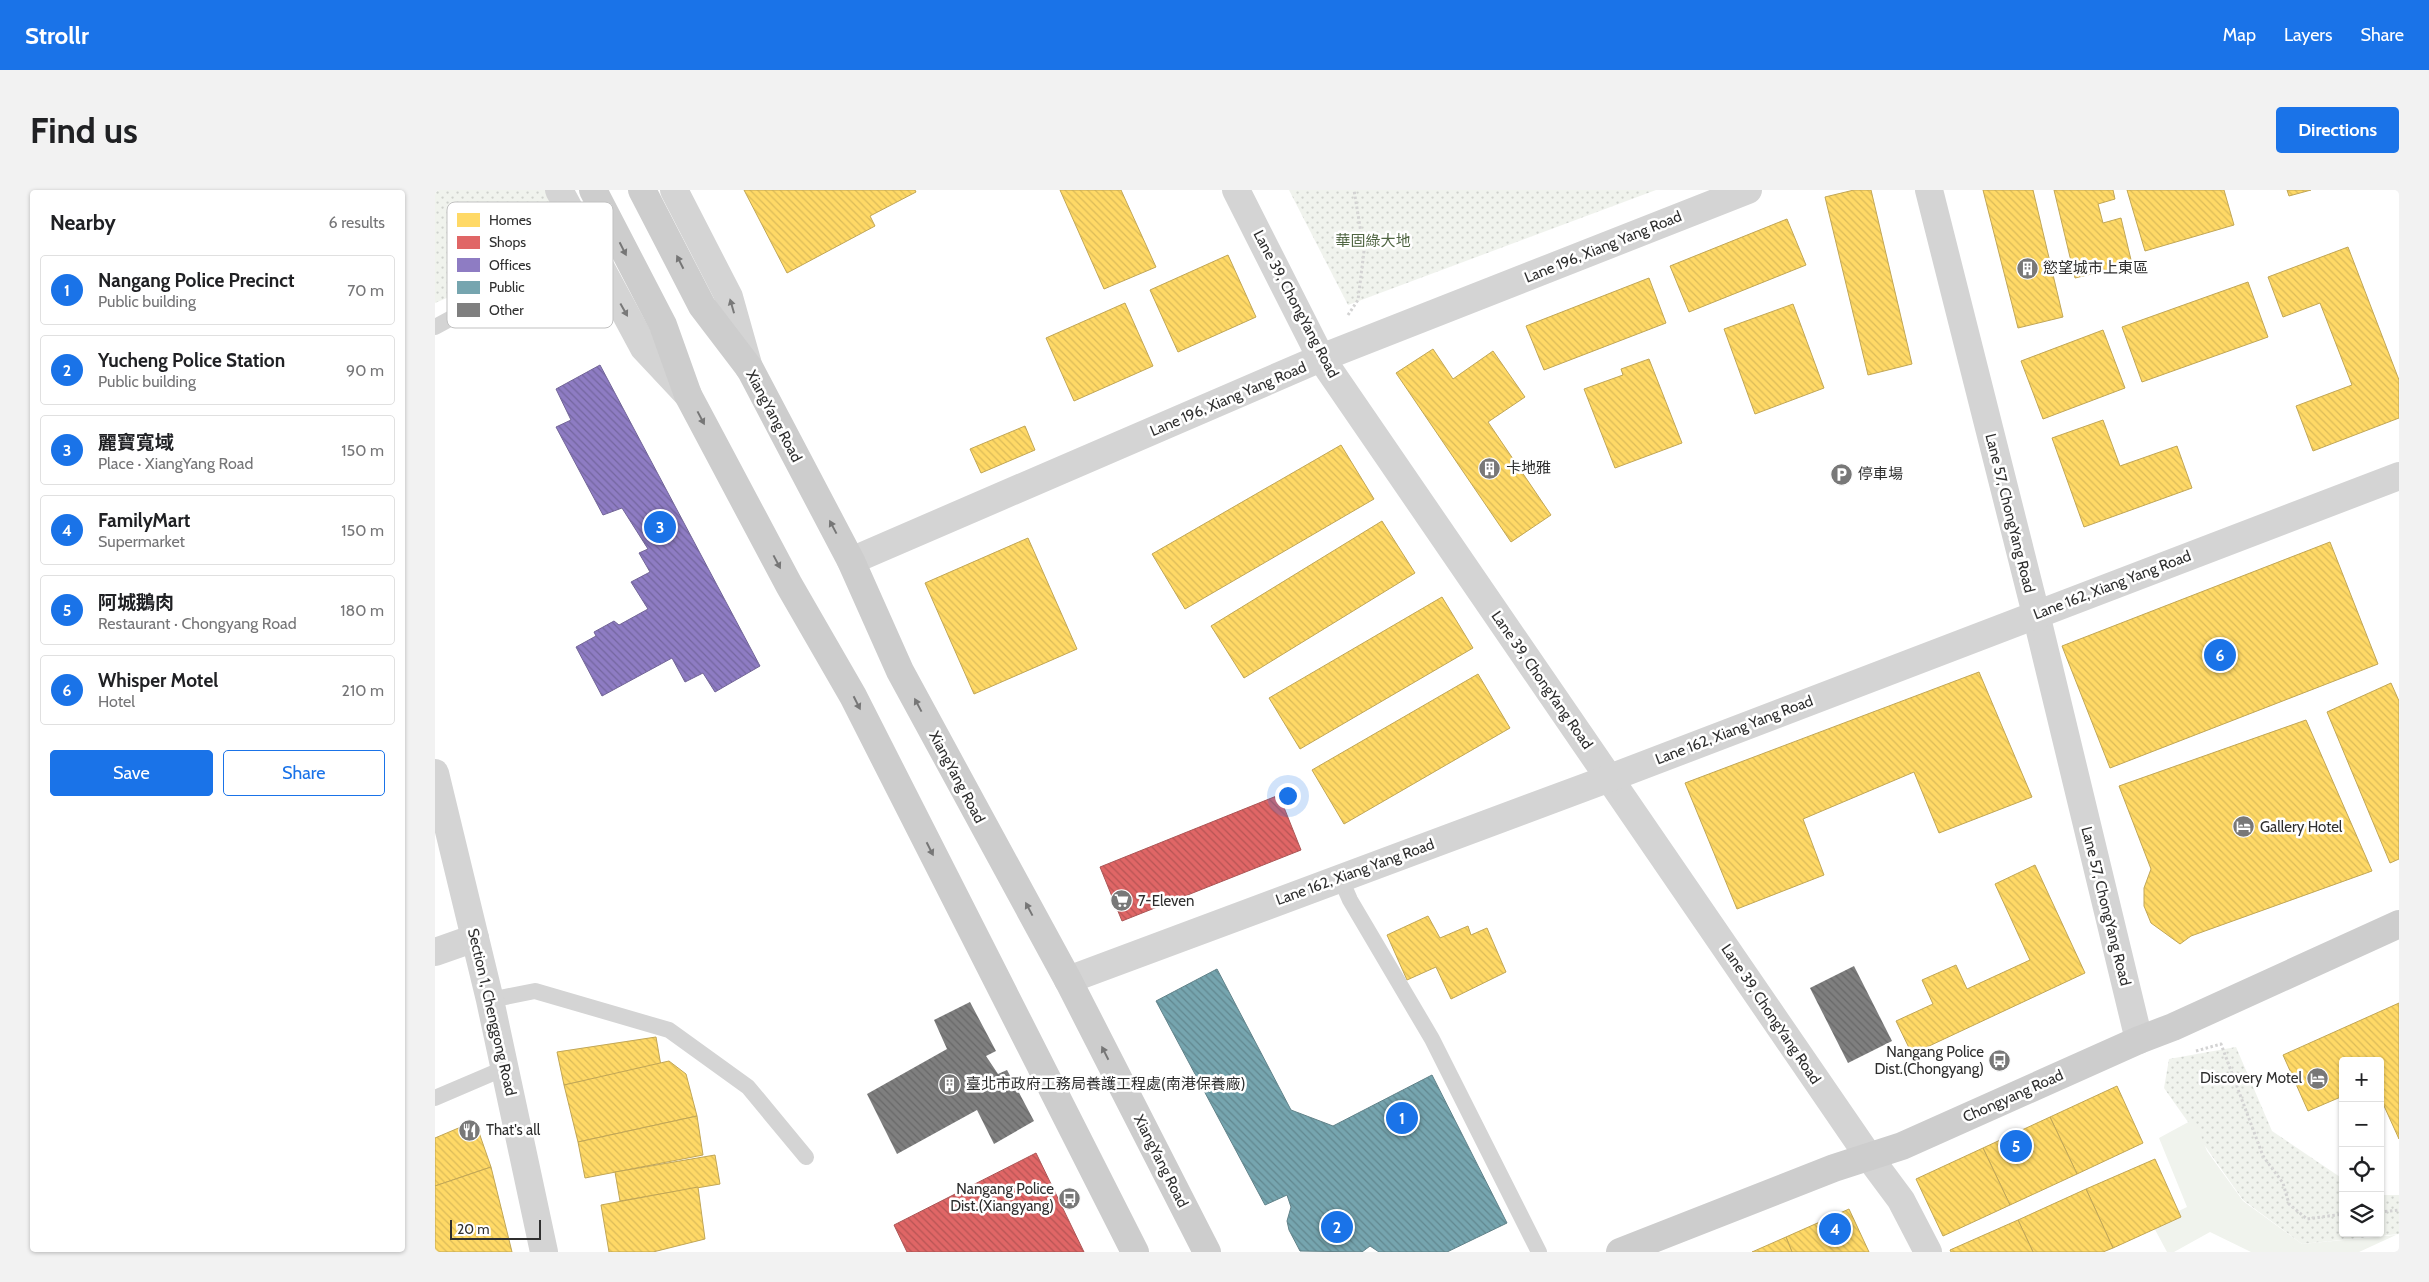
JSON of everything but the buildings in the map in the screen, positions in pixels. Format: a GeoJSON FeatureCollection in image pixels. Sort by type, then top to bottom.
{"type":"FeatureCollection","features":[{"type":"Feature","properties":{"kind":"main road"},"geometry":{"type":"LineString","coordinates":[[593,190],[599,202]]}},
{"type":"Feature","properties":{"kind":"main road","name":"XiangYang Road"},"geometry":{"type":"LineString","coordinates":[[642,190],[702,306],[750,369],[851,561],[900,671],[1068,980],[1207,1252]]}},
{"type":"Feature","properties":{"kind":"main road"},"geometry":{"type":"LineString","coordinates":[[613,229],[663,325],[688,395],[789,585],[853,696],[1135,1252]]}},
{"type":"Feature","properties":{"kind":"main road","name":"Chongyang Road"},"geometry":{"type":"LineString","coordinates":[[1620,1252],[1834,1168],[1902,1146],[2139,1040],[2173,1027],[2399,924]]}},
{"type":"Feature","properties":{"kind":"street"},"geometry":{"type":"LineString","coordinates":[[559,190],[565,202]]}},
{"type":"Feature","properties":{"kind":"street"},"geometry":{"type":"LineString","coordinates":[[674,190],[729,297],[750,369]]}},
{"type":"Feature","properties":{"kind":"street","name":"Lane 39, ChongYang Road"},"geometry":{"type":"LineString","coordinates":[[1236,190],[1321,358],[1869,1157],[1901,1200],[1928,1252]]}},
{"type":"Feature","properties":{"kind":"street","name":"Lane 196, Xiang Yang Road"},"geometry":{"type":"LineString","coordinates":[[851,561],[1321,358],[1748,190]]}},
{"type":"Feature","properties":{"kind":"street","name":"Lane 57, ChongYang Road"},"geometry":{"type":"LineString","coordinates":[[1929,190],[2036,614],[2139,1040]]}},
{"type":"Feature","properties":{"kind":"street"},"geometry":{"type":"LineString","coordinates":[[613,290],[644,348],[688,395]]}},
{"type":"Feature","properties":{"kind":"street","name":"Lane 162, Xiang Yang Road"},"geometry":{"type":"LineString","coordinates":[[1068,980],[1340,877],[1610,778],[2399,476]]}},
{"type":"Feature","properties":{"kind":"street","name":"Section 1, Chenggong Road"},"geometry":{"type":"LineString","coordinates":[[435,773],[490,1000],[544,1252]]}},
{"type":"Feature","properties":{"kind":"street"},"geometry":{"type":"LineString","coordinates":[[435,952],[475,938]]}},
{"type":"Feature","properties":{"kind":"lane"},"geometry":{"type":"LineString","coordinates":[[435,327],[447,320]]}},
{"type":"Feature","properties":{"kind":"lane"},"geometry":{"type":"LineString","coordinates":[[1340,877],[1350,900],[1432,1039],[1539,1252]]}},
{"type":"Feature","properties":{"kind":"lane"},"geometry":{"type":"LineString","coordinates":[[490,1000],[535,991],[669,1030],[748,1087],[806,1157]]}},
{"type":"Feature","properties":{"kind":"lane"},"geometry":{"type":"LineString","coordinates":[[435,1098],[505,1068]]}},
{"type":"Feature","properties":{"kind":"path"},"geometry":{"type":"LineString","coordinates":[[1347,317],[1357,300],[1365,251],[1354,190]]}},
{"type":"Feature","properties":{"kind":"path"},"geometry":{"type":"LineString","coordinates":[[2195,1052],[2221,1044],[2263,1156],[2283,1183],[2289,1204],[2307,1219],[2339,1215]]}},
{"type":"Feature","properties":{"kind":"path"},"geometry":{"type":"LineString","coordinates":[[2384,1212],[2399,1210]]}},
{"type":"Feature","properties":{"kind":"green space"},"geometry":{"type":"Polygon","coordinates":[[[435,190],[550,190],[556,202],[447,202],[447,298],[435,303],[435,190]]]}},
{"type":"Feature","properties":{"kind":"green space","name":"華固綠大地"},"geometry":{"type":"Polygon","coordinates":[[[1289,190],[1656,190],[1348,305],[1289,190]]]}},
{"type":"Feature","properties":{"kind":"green space"},"geometry":{"type":"Polygon","coordinates":[[[2236,1047],[2272,1131],[2339,1176],[2339,1237],[2370,1237],[2302,1244],[2243,1200],[2164,1088],[2169,1059],[2236,1047]]]}},
{"type":"Feature","properties":{"kind":"green space"},"geometry":{"type":"Polygon","coordinates":[[[2194,1119],[2207,1151],[2243,1201],[2302,1244],[2396,1235],[2359,1252],[2251,1252],[2210,1232],[2174,1252],[2167,1252],[2152,1224],[2187,1207],[2159,1138],[2194,1119]]]}},
{"type":"Feature","properties":{"kind":"green space"},"geometry":{"type":"Polygon","coordinates":[[[2384,1195],[2399,1195],[2399,1234],[2384,1236],[2384,1195]]]}},
{"type":"Feature","properties":{"kind":"place","name":"慾望城市上東區"},"geometry":{"type":"Point","coordinates":[2027,268]}},
{"type":"Feature","properties":{"kind":"place","name":"卡地雅"},"geometry":{"type":"Point","coordinates":[1490,468]}},
{"type":"Feature","properties":{"kind":"place","name":"停車場"},"geometry":{"type":"Point","coordinates":[1842,474]}},
{"type":"Feature","properties":{"kind":"place","name":"麗寶寬域"},"geometry":{"type":"Point","coordinates":[660,527]}},
{"type":"Feature","properties":{"kind":"place","name":"Whisper Motel"},"geometry":{"type":"Point","coordinates":[2220,655]}},
{"type":"Feature","properties":{"kind":"place","name":"Gallery Hotel"},"geometry":{"type":"Point","coordinates":[2244,827]}},
{"type":"Feature","properties":{"kind":"place","name":"7-Eleven"},"geometry":{"type":"Point","coordinates":[1122,901]}},
{"type":"Feature","properties":{"kind":"place","name":"Nangang Police Dist.(Chongyang)"},"geometry":{"type":"Point","coordinates":[2000,1061]}},
{"type":"Feature","properties":{"kind":"place","name":"Discovery Motel"},"geometry":{"type":"Point","coordinates":[2318,1078]}},
{"type":"Feature","properties":{"kind":"place","name":"臺北市政府工務局養護工程處(南港保養廠)"},"geometry":{"type":"Point","coordinates":[950,1084]}},
{"type":"Feature","properties":{"kind":"place","name":"Nangang Police Precinct"},"geometry":{"type":"Point","coordinates":[1402,1118]}},
{"type":"Feature","properties":{"kind":"place","name":"That's all"},"geometry":{"type":"Point","coordinates":[470,1130]}},
{"type":"Feature","properties":{"kind":"place","name":"阿城鵝肉"},"geometry":{"type":"Point","coordinates":[2016,1146]}},
{"type":"Feature","properties":{"kind":"place","name":"Nangang Police Dist.(Xiangyang)"},"geometry":{"type":"Point","coordinates":[1070,1198]}},
{"type":"Feature","properties":{"kind":"place","name":"Yucheng Police Station"},"geometry":{"type":"Point","coordinates":[1337,1227]}},
{"type":"Feature","properties":{"kind":"place","name":"FamilyMart"},"geometry":{"type":"Point","coordinates":[1835,1229]}}]}
